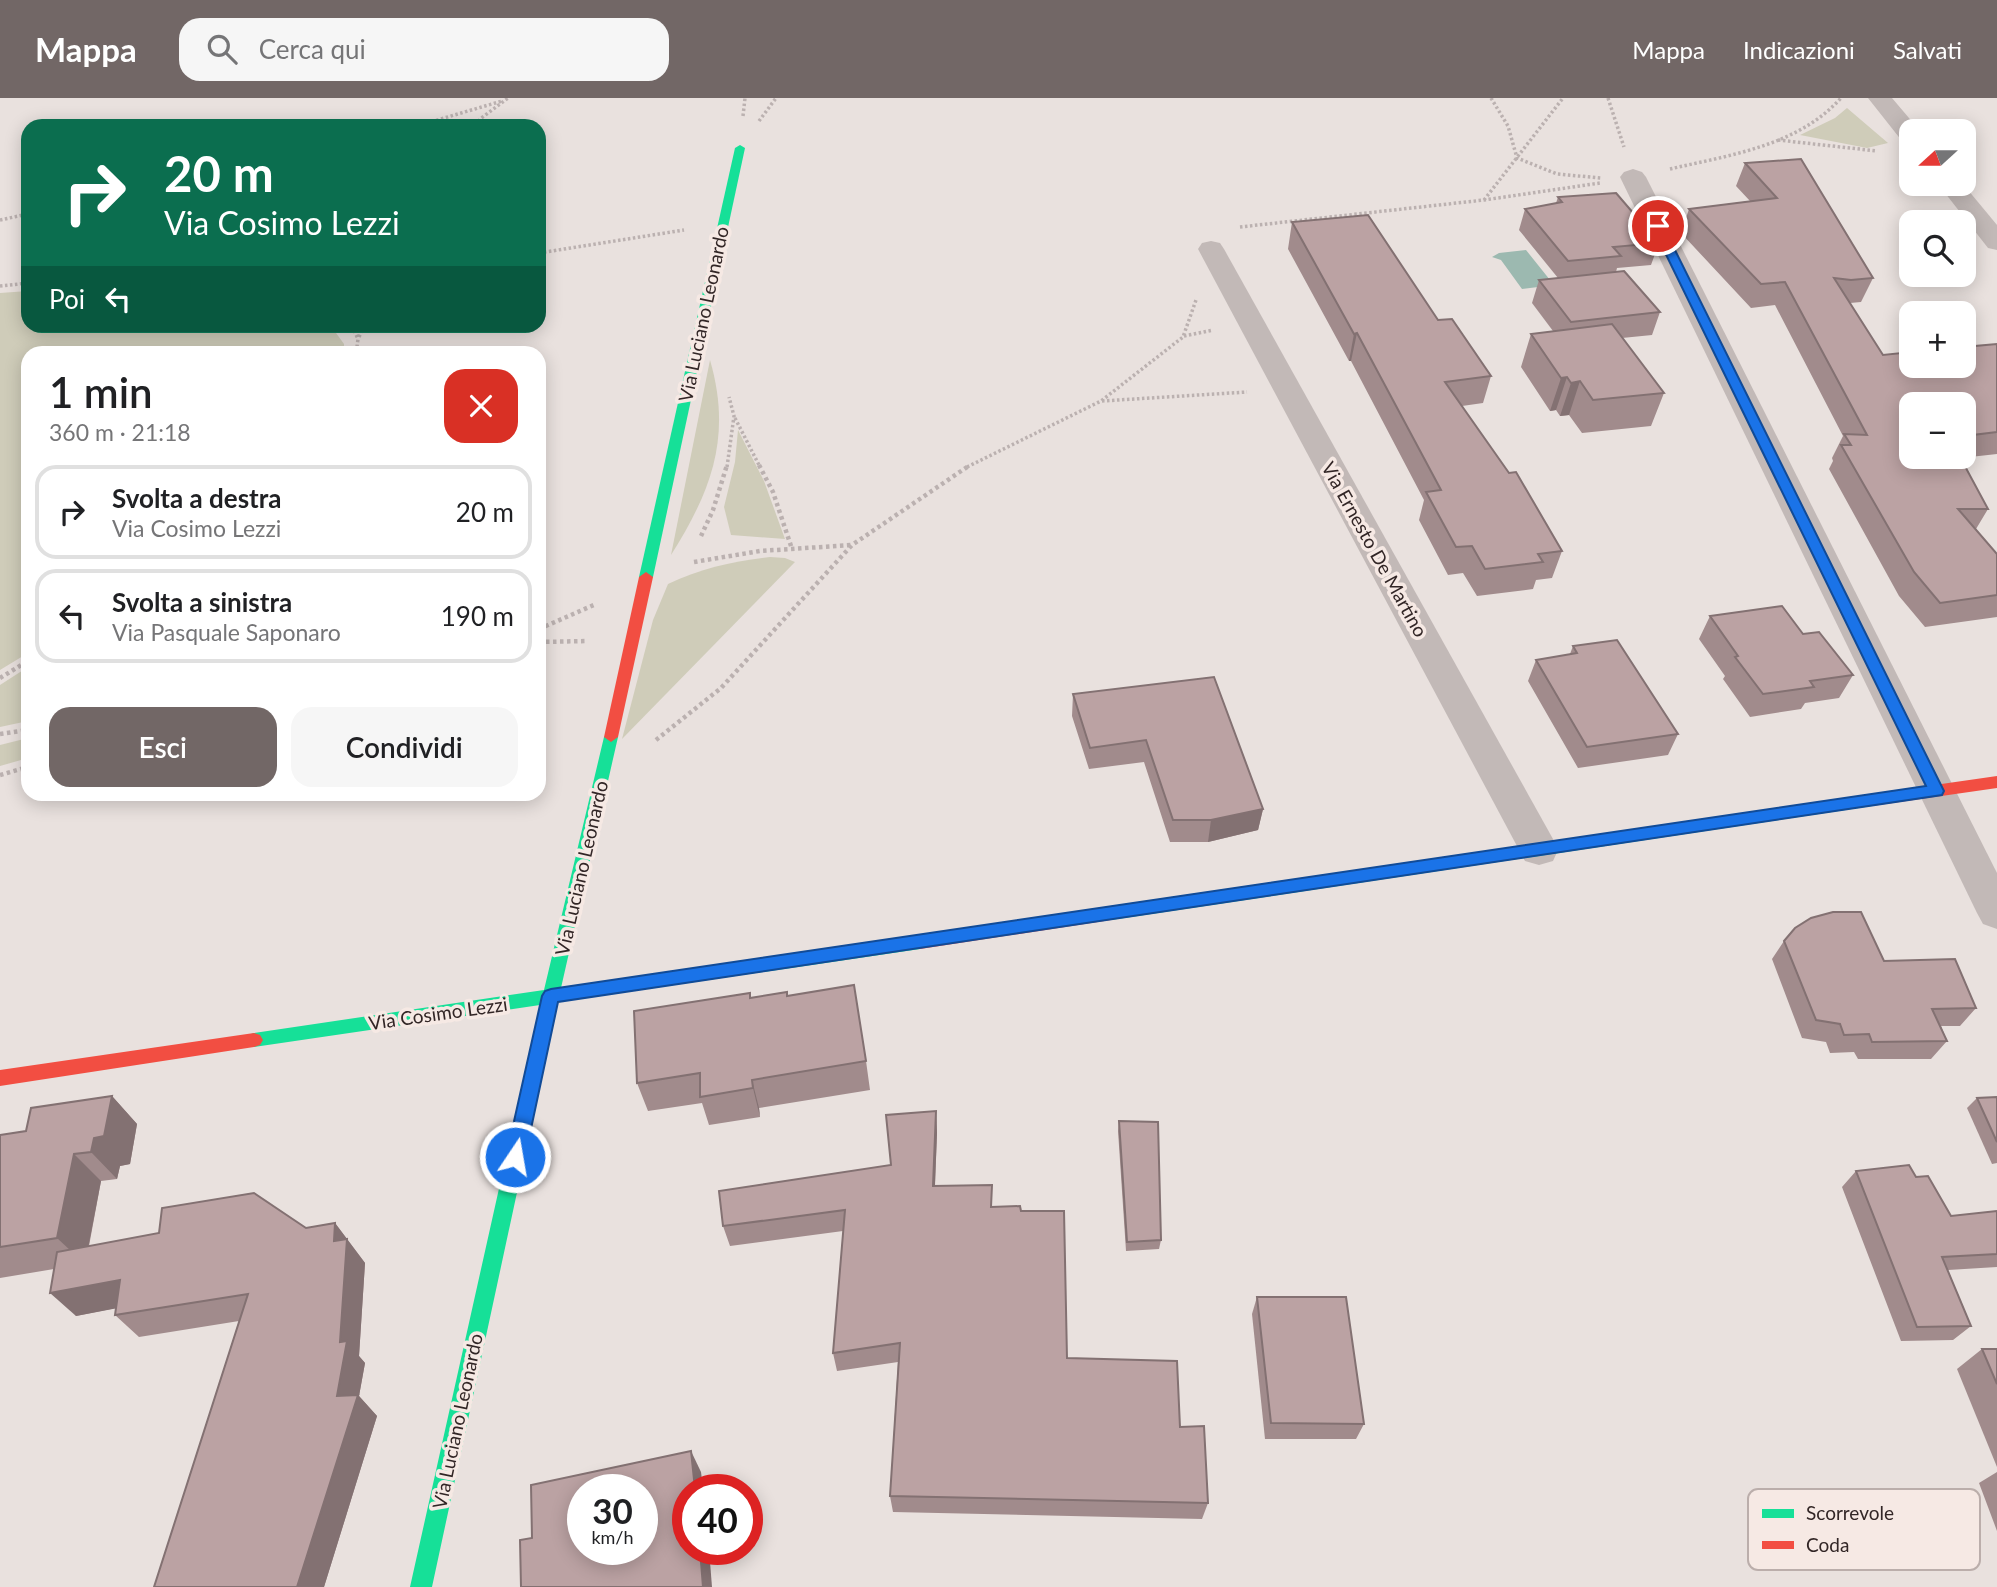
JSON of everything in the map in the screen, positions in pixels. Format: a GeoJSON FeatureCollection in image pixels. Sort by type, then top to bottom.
{"type":"FeatureCollection","features":[{"type":"Feature","properties":{"kind":"street"},"geometry":{"type":"LineString","coordinates":[[1880,98],[1899,121]]}},
{"type":"Feature","properties":{"kind":"street","name":"Via Luciano Leonardo"},"geometry":{"type":"LineString","coordinates":[[421,1587],[551,996],[601,785],[740,148]]}},
{"type":"Feature","properties":{"kind":"street"},"geometry":{"type":"LineString","coordinates":[[1633,177],[1997,913]]}},
{"type":"Feature","properties":{"kind":"street"},"geometry":{"type":"LineString","coordinates":[[1960,196],[1997,243]]}},
{"type":"Feature","properties":{"kind":"street","name":"Via Ernesto De Martino"},"geometry":{"type":"LineString","coordinates":[[1211,249],[1539,850]]}},
{"type":"Feature","properties":{"kind":"street","name":"Via Cosimo Lezzi"},"geometry":{"type":"LineString","coordinates":[[0,1078],[1997,782]]}},
{"type":"Feature","properties":{"kind":"path"},"geometry":{"type":"LineString","coordinates":[[441,119],[508,98]]}},
{"type":"Feature","properties":{"kind":"path"},"geometry":{"type":"LineString","coordinates":[[1491,98],[1499,106],[1513,135],[1517,158],[1534,169],[1558,176],[1633,177]]}},
{"type":"Feature","properties":{"kind":"path"},"geometry":{"type":"LineString","coordinates":[[1484,200],[1563,98]]}},
{"type":"Feature","properties":{"kind":"path"},"geometry":{"type":"LineString","coordinates":[[1608,98],[1633,177]]}},
{"type":"Feature","properties":{"kind":"path"},"geometry":{"type":"LineString","coordinates":[[655,741],[720,688],[852,545],[972,464],[1101,401],[1183,337],[1211,249],[1223,230],[1288,220],[1484,200],[1633,177],[1777,140],[1809,126],[1831,111],[1841,98]]}},
{"type":"Feature","properties":{"kind":"path"},"geometry":{"type":"LineString","coordinates":[[480,119],[502,101]]}},
{"type":"Feature","properties":{"kind":"path"},"geometry":{"type":"LineString","coordinates":[[1777,140],[1879,151]]}},
{"type":"Feature","properties":{"kind":"path"},"geometry":{"type":"LineString","coordinates":[[0,220],[21,216]]}},
{"type":"Feature","properties":{"kind":"path"},"geometry":{"type":"LineString","coordinates":[[546,252],[723,225]]}},
{"type":"Feature","properties":{"kind":"path"},"geometry":{"type":"LineString","coordinates":[[0,286],[21,284]]}},
{"type":"Feature","properties":{"kind":"path"},"geometry":{"type":"LineString","coordinates":[[356,333],[358,338]]}},
{"type":"Feature","properties":{"kind":"path"},"geometry":{"type":"LineString","coordinates":[[357,346],[360,333]]}},
{"type":"Feature","properties":{"kind":"path"},"geometry":{"type":"LineString","coordinates":[[1101,401],[1251,392],[1292,397]]}},
{"type":"Feature","properties":{"kind":"path"},"geometry":{"type":"LineString","coordinates":[[735,417],[774,492],[792,549]]}},
{"type":"Feature","properties":{"kind":"path"},"geometry":{"type":"LineString","coordinates":[[0,678],[21,665]]}},
{"type":"Feature","properties":{"kind":"path"},"geometry":{"type":"LineString","coordinates":[[0,734],[21,731]]}},
{"type":"Feature","properties":{"kind":"path"},"geometry":{"type":"LineString","coordinates":[[0,775],[21,769]]}},
{"type":"Feature","properties":{"kind":"shaded area"},"geometry":{"type":"Polygon","coordinates":[[[1847,108],[1888,143],[1867,148],[1800,135],[1835,118],[1847,108]]]}},
{"type":"Feature","properties":{"kind":"shaded area"},"geometry":{"type":"Polygon","coordinates":[[[1526,250],[1554,285],[1522,289],[1501,260],[1492,257],[1499,253],[1526,250]]]}},
{"type":"Feature","properties":{"kind":"shaded area"},"geometry":{"type":"Polygon","coordinates":[[[21,292],[21,333],[336,333],[344,346],[21,346],[21,657],[0,670],[0,293],[21,292]]]}},
{"type":"Feature","properties":{"kind":"shaded area"},"geometry":{"type":"Polygon","coordinates":[[[710,360],[719,413],[714,462],[697,508],[671,555],[710,360]]]}},
{"type":"Feature","properties":{"kind":"shaded area"},"geometry":{"type":"Polygon","coordinates":[[[738,430],[764,481],[785,539],[731,535],[724,507],[735,462],[738,430]]]}},
{"type":"Feature","properties":{"kind":"shaded area"},"geometry":{"type":"Polygon","coordinates":[[[770,557],[795,562],[622,739],[653,620],[668,584],[718,566],[770,557]]]}},
{"type":"Feature","properties":{"kind":"shaded area"},"geometry":{"type":"Polygon","coordinates":[[[21,672],[21,722],[0,727],[0,685],[21,672]]]}},
{"type":"Feature","properties":{"kind":"shaded area"},"geometry":{"type":"Polygon","coordinates":[[[21,740],[21,760],[0,766],[0,745],[21,740]]]}},
{"type":"Feature","properties":{"kind":"building"},"geometry":{"type":"Polygon","coordinates":[[[1801,159],[1873,278],[1834,278],[1883,355],[1899,353],[1899,378],[1976,378],[1976,346],[1997,344],[1997,432],[1976,435],[1976,392],[1899,392],[1899,469],[1966,469],[1988,509],[1958,509],[1997,554],[1997,595],[1940,603],[1914,572],[1841,445],[1851,445],[1844,434],[1867,435],[1785,282],[1761,284],[1689,209],[1777,198],[1745,163],[1801,159]]]}},
{"type":"Feature","properties":{"kind":"building"},"geometry":{"type":"Polygon","coordinates":[[[1616,193],[1659,243],[1613,247],[1621,256],[1568,261],[1525,209],[1562,202],[1558,197],[1616,193]]]}},
{"type":"Feature","properties":{"kind":"building"},"geometry":{"type":"Polygon","coordinates":[[[1368,215],[1438,320],[1452,319],[1491,376],[1445,382],[1509,473],[1516,472],[1562,551],[1538,554],[1543,562],[1485,569],[1472,546],[1456,547],[1426,492],[1441,490],[1357,333],[1354,334],[1292,222],[1368,215]]]}},
{"type":"Feature","properties":{"kind":"building"},"geometry":{"type":"Polygon","coordinates":[[[1624,271],[1660,312],[1571,322],[1539,280],[1624,271]]]}},
{"type":"Feature","properties":{"kind":"building"},"geometry":{"type":"Polygon","coordinates":[[[1612,324],[1664,393],[1593,400],[1580,381],[1571,383],[1567,377],[1561,378],[1531,334],[1612,324]]]}},
{"type":"Feature","properties":{"kind":"building"},"geometry":{"type":"Polygon","coordinates":[[[1782,606],[1803,634],[1819,632],[1853,675],[1810,681],[1814,687],[1763,694],[1735,657],[1738,656],[1710,616],[1782,606]]]}},
{"type":"Feature","properties":{"kind":"building"},"geometry":{"type":"Polygon","coordinates":[[[1617,640],[1678,734],[1587,747],[1536,660],[1577,653],[1573,646],[1617,640]]]}},
{"type":"Feature","properties":{"kind":"building"},"geometry":{"type":"Polygon","coordinates":[[[1214,677],[1263,809],[1211,820],[1173,820],[1146,740],[1090,748],[1073,694],[1214,677]]]}},
{"type":"Feature","properties":{"kind":"building"},"geometry":{"type":"Polygon","coordinates":[[[1833,912],[1861,912],[1884,961],[1955,959],[1976,1008],[1932,1009],[1947,1041],[1872,1042],[1869,1034],[1844,1035],[1840,1024],[1816,1020],[1784,941],[1795,928],[1811,918],[1833,912]]]}},
{"type":"Feature","properties":{"kind":"building"},"geometry":{"type":"Polygon","coordinates":[[[854,985],[866,1061],[752,1080],[753,1088],[700,1097],[700,1073],[637,1083],[634,1011],[750,993],[750,998],[787,992],[787,996],[854,985]]]}},
{"type":"Feature","properties":{"kind":"building"},"geometry":{"type":"Polygon","coordinates":[[[112,1096],[104,1136],[94,1138],[91,1152],[74,1154],[57,1238],[0,1247],[0,1135],[26,1131],[31,1108],[112,1096]]]}},
{"type":"Feature","properties":{"kind":"building"},"geometry":{"type":"Polygon","coordinates":[[[1997,1097],[1997,1142],[1977,1098],[1997,1097]]]}},
{"type":"Feature","properties":{"kind":"building"},"geometry":{"type":"Polygon","coordinates":[[[936,1111],[933,1186],[992,1185],[991,1207],[1020,1206],[1021,1211],[1064,1211],[1067,1358],[1177,1361],[1180,1427],[1204,1426],[1208,1503],[890,1496],[900,1343],[833,1353],[845,1210],[723,1226],[719,1191],[891,1165],[886,1115],[936,1111]]]}},
{"type":"Feature","properties":{"kind":"building"},"geometry":{"type":"Polygon","coordinates":[[[1119,1121],[1158,1122],[1161,1240],[1127,1242],[1119,1121]]]}},
{"type":"Feature","properties":{"kind":"building"},"geometry":{"type":"Polygon","coordinates":[[[1909,1165],[1916,1177],[1928,1176],[1951,1216],[1997,1211],[1997,1254],[1942,1257],[1971,1326],[1917,1327],[1856,1171],[1909,1165]]]}},
{"type":"Feature","properties":{"kind":"building"},"geometry":{"type":"Polygon","coordinates":[[[254,1193],[306,1228],[335,1223],[334,1241],[347,1239],[340,1342],[347,1341],[337,1396],[358,1395],[297,1587],[154,1587],[248,1294],[115,1315],[120,1280],[50,1293],[57,1252],[159,1233],[162,1208],[254,1193]]]}},
{"type":"Feature","properties":{"kind":"building"},"geometry":{"type":"Polygon","coordinates":[[[1257,1297],[1346,1297],[1364,1424],[1271,1423],[1257,1297]]]}},
{"type":"Feature","properties":{"kind":"building"},"geometry":{"type":"Polygon","coordinates":[[[1982,1349],[1997,1349],[1997,1384],[1982,1349]]]}},
{"type":"Feature","properties":{"kind":"building"},"geometry":{"type":"Polygon","coordinates":[[[691,1451],[693,1474],[672,1474],[672,1565],[701,1565],[703,1587],[521,1587],[520,1540],[532,1538],[531,1485],[567,1477],[567,1565],[658,1565],[658,1474],[583,1474],[691,1451]]]}},
{"type":"Feature","properties":{"kind":"traffic: fast"},"geometry":{"type":"LineString","coordinates":[[646,577],[740,148]]}},
{"type":"Feature","properties":{"kind":"traffic: fast"},"geometry":{"type":"LineString","coordinates":[[421,1587],[611,737]]}},
{"type":"Feature","properties":{"kind":"traffic: fast"},"geometry":{"type":"LineString","coordinates":[[1111,913],[1872,800]]}},
{"type":"Feature","properties":{"kind":"traffic: fast"},"geometry":{"type":"LineString","coordinates":[[254,1040],[920,942]]}},
{"type":"Feature","properties":{"kind":"traffic: jam"},"geometry":{"type":"LineString","coordinates":[[611,737],[646,577]]}},
{"type":"Feature","properties":{"kind":"traffic: jam"},"geometry":{"type":"LineString","coordinates":[[1872,800],[1997,782]]}},
{"type":"Feature","properties":{"kind":"traffic: jam"},"geometry":{"type":"LineString","coordinates":[[920,942],[1111,913]]}},
{"type":"Feature","properties":{"kind":"traffic: jam"},"geometry":{"type":"LineString","coordinates":[[0,1078],[254,1040]]}},
{"type":"Feature","properties":{"kind":"route"},"geometry":{"type":"LineString","coordinates":[[515,1157],[551,996],[1936,791],[1658,226]]}}]}
